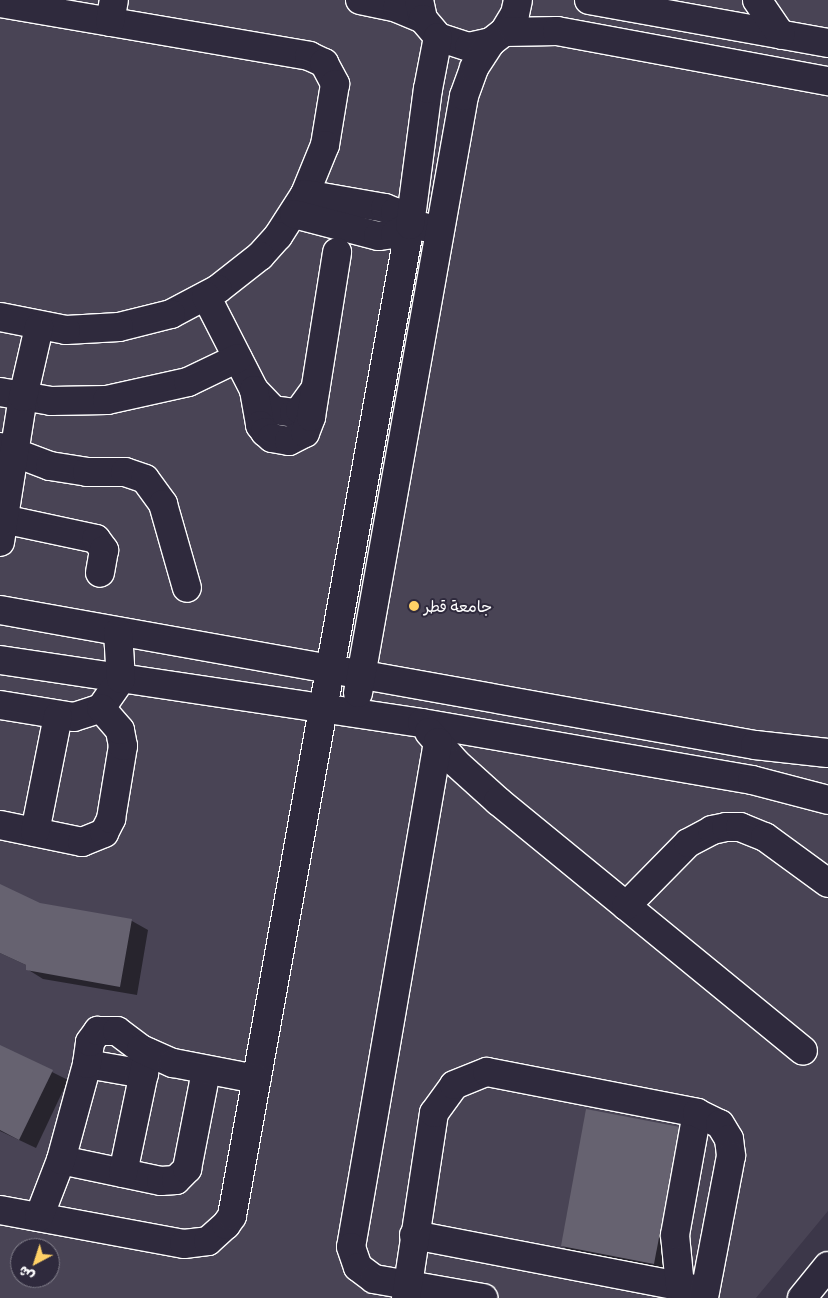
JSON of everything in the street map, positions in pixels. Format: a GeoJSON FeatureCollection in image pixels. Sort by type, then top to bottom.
{"type":"FeatureCollection","features":[{"type":"Feature","properties":{"kind":"street"},"geometry":{"type":"LineString","coordinates":[[360,0],[396,8],[427,19],[458,46],[480,46],[497,37],[557,31],[828,81]]}},
{"type":"Feature","properties":{"kind":"street"},"geometry":{"type":"LineString","coordinates":[[355,712],[407,430],[439,229],[464,96],[474,68],[515,14],[518,0]]}},
{"type":"Feature","properties":{"kind":"street"},"geometry":{"type":"LineString","coordinates":[[589,0],[680,8],[782,35],[828,43]]}},
{"type":"Feature","properties":{"kind":"street"},"geometry":{"type":"LineString","coordinates":[[757,0],[782,35]]}},
{"type":"Feature","properties":{"kind":"street"},"geometry":{"type":"LineString","coordinates":[[0,3],[112,11],[309,56],[324,63],[335,84],[331,119],[325,145],[299,204],[260,256],[206,296],[171,314],[119,327],[92,330],[39,327],[0,317]]}},
{"type":"Feature","properties":{"kind":"street"},"geometry":{"type":"LineString","coordinates":[[0,1210],[184,1244],[208,1241],[226,1225],[236,1203],[328,669],[410,225],[428,88],[427,19]]}},
{"type":"Feature","properties":{"kind":"street"},"geometry":{"type":"LineString","coordinates":[[299,204],[385,208],[395,212],[410,225],[439,229]]}},
{"type":"Feature","properties":{"kind":"street"},"geometry":{"type":"LineString","coordinates":[[206,296],[254,390],[260,425],[265,432],[280,441],[298,438],[309,426],[337,252]]}},
{"type":"Feature","properties":{"kind":"street"},"geometry":{"type":"LineString","coordinates":[[39,327],[12,395],[2,531],[96,539],[104,550],[100,573]]}},
{"type":"Feature","properties":{"kind":"street"},"geometry":{"type":"LineString","coordinates":[[12,395],[79,401],[134,396],[188,382],[238,358]]}},
{"type":"Feature","properties":{"kind":"street"},"geometry":{"type":"LineString","coordinates":[[373,426],[407,430]]}},
{"type":"Feature","properties":{"kind":"street"},"geometry":{"type":"LineString","coordinates":[[7,450],[68,470],[125,472],[145,479],[163,504],[187,588]]}},
{"type":"Feature","properties":{"kind":"street"},"geometry":{"type":"LineString","coordinates":[[0,610],[755,745],[828,753]]}},
{"type":"Feature","properties":{"kind":"street"},"geometry":{"type":"LineString","coordinates":[[0,705],[58,716],[82,716],[101,708],[121,680],[118,632]]}},
{"type":"Feature","properties":{"kind":"street"},"geometry":{"type":"LineString","coordinates":[[0,660],[121,680],[355,712],[430,732],[752,780],[828,800]]}},
{"type":"Feature","properties":{"kind":"street"},"geometry":{"type":"LineString","coordinates":[[0,825],[82,842],[98,838],[108,826],[123,746],[120,730],[101,708]]}},
{"type":"Feature","properties":{"kind":"street"},"geometry":{"type":"LineString","coordinates":[[35,832],[58,716]]}},
{"type":"Feature","properties":{"kind":"street"},"geometry":{"type":"LineString","coordinates":[[430,732],[477,782],[803,1051]]}},
{"type":"Feature","properties":{"kind":"street"},"geometry":{"type":"LineString","coordinates":[[430,732],[351,1247],[352,1258],[365,1274],[406,1292],[483,1298]]}},
{"type":"Feature","properties":{"kind":"street"},"geometry":{"type":"LineString","coordinates":[[626,906],[688,844],[712,830],[726,827],[740,828],[765,836],[828,883]]}},
{"type":"Feature","properties":{"kind":"street"},"geometry":{"type":"LineString","coordinates":[[39,1217],[60,1160],[87,1064],[90,1042],[98,1031],[105,1029],[117,1031],[146,1063]]}},
{"type":"Feature","properties":{"kind":"street"},"geometry":{"type":"LineString","coordinates":[[87,1064],[146,1063],[256,1079]]}},
{"type":"Feature","properties":{"kind":"street"},"geometry":{"type":"LineString","coordinates":[[123,1173],[146,1063]]}},
{"type":"Feature","properties":{"kind":"street"},"geometry":{"type":"LineString","coordinates":[[60,1160],[168,1182],[182,1176],[187,1169],[206,1071]]}},
{"type":"Feature","properties":{"kind":"street"},"geometry":{"type":"LineString","coordinates":[[406,1292],[434,1113],[446,1093],[464,1079],[487,1072],[697,1113],[720,1124],[731,1148],[696,1292]]}},
{"type":"Feature","properties":{"kind":"street"},"geometry":{"type":"LineString","coordinates":[[696,1292],[675,1235],[697,1113]]}},
{"type":"Feature","properties":{"kind":"street"},"geometry":{"type":"LineString","coordinates":[[414,1235],[696,1292]]}},
{"type":"Feature","properties":{"kind":"street"},"geometry":{"type":"LineString","coordinates":[[802,1298],[828,1266]]}},
{"type":"Feature","properties":{"kind":"shaded area","name":"جامعة قطر"},"geometry":{"type":"Polygon","coordinates":[[[0,0],[828,0],[828,1211],[756,1298],[0,1298],[0,0]]]}},
{"type":"Feature","properties":{"kind":"building"},"geometry":{"type":"Polygon","coordinates":[[[0,884],[40,903],[132,919],[120,987],[26,970],[26,965],[0,953],[0,884]]]}},
{"type":"Feature","properties":{"kind":"building"},"geometry":{"type":"Polygon","coordinates":[[[0,1045],[53,1070],[19,1140],[0,1130],[0,1045]]]}},
{"type":"Feature","properties":{"kind":"building"},"geometry":{"type":"Polygon","coordinates":[[[586,1109],[680,1127],[654,1264],[561,1246],[586,1109]]]}},
{"type":"Feature","properties":{"kind":"place","name":"جامعة قطر"},"geometry":{"type":"Point","coordinates":[414,606]}}]}
